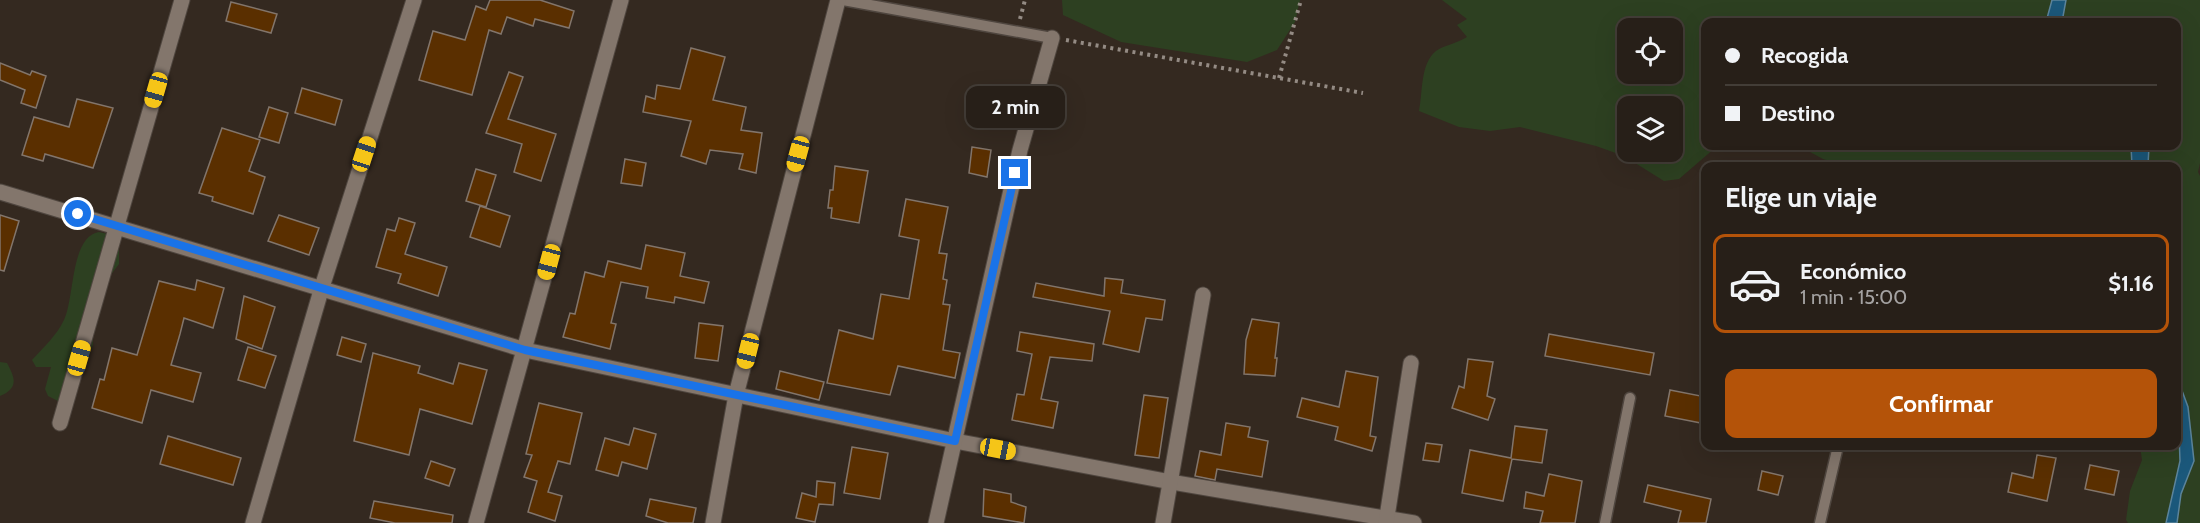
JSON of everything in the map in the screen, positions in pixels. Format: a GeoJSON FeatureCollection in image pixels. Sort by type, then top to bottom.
{"type":"FeatureCollection","features":[{"type":"Feature","properties":{"kind":"street"},"geometry":{"type":"LineString","coordinates":[[60,423],[182,0]]}},
{"type":"Feature","properties":{"kind":"street"},"geometry":{"type":"LineString","coordinates":[[253,523],[321,287],[414,0]]}},
{"type":"Feature","properties":{"kind":"street"},"geometry":{"type":"LineString","coordinates":[[476,523],[621,0]]}},
{"type":"Feature","properties":{"kind":"street"},"geometry":{"type":"LineString","coordinates":[[713,523],[736,395],[838,0]]}},
{"type":"Feature","properties":{"kind":"street"},"geometry":{"type":"LineString","coordinates":[[936,523],[1020,150],[1052,38]]}},
{"type":"Feature","properties":{"kind":"street"},"geometry":{"type":"LineString","coordinates":[[0,192],[525,350],[955,441],[1387,521],[1414,523]]}},
{"type":"Feature","properties":{"kind":"street"},"geometry":{"type":"LineString","coordinates":[[1163,523],[1203,295]]}},
{"type":"Feature","properties":{"kind":"street"},"geometry":{"type":"LineString","coordinates":[[1387,521],[1411,363]]}},
{"type":"Feature","properties":{"kind":"lane"},"geometry":{"type":"LineString","coordinates":[[843,0],[1052,38]]}},
{"type":"Feature","properties":{"kind":"lane"},"geometry":{"type":"LineString","coordinates":[[1605,523],[1630,398]]}},
{"type":"Feature","properties":{"kind":"lane"},"geometry":{"type":"LineString","coordinates":[[1820,523],[1837,450]]}},
{"type":"Feature","properties":{"kind":"path"},"geometry":{"type":"LineString","coordinates":[[1279,78],[1301,0]]}},
{"type":"Feature","properties":{"kind":"path"},"geometry":{"type":"LineString","coordinates":[[1052,38],[1363,93]]}},
{"type":"Feature","properties":{"kind":"green space"},"geometry":{"type":"Polygon","coordinates":[[[1062,0],[1300,0],[1295,22],[1277,50],[1247,62],[1121,42],[1063,15],[1062,0]]]}},
{"type":"Feature","properties":{"kind":"green space"},"geometry":{"type":"Polygon","coordinates":[[[1442,0],[2200,0],[2200,163],[2198,172],[2200,176],[2200,523],[2128,523],[2126,520],[2130,491],[2142,460],[2141,450],[2181,450],[2181,162],[1833,162],[1806,150],[2181,150],[2181,18],[1701,18],[1701,150],[1713,150],[1679,179],[1664,181],[1634,162],[1683,162],[1683,96],[1617,96],[1617,154],[1520,127],[1490,131],[1459,127],[1419,111],[1427,63],[1439,49],[1467,37],[1457,25],[1467,19],[1442,0]]]}},
{"type":"Feature","properties":{"kind":"green space"},"geometry":{"type":"Polygon","coordinates":[[[99,232],[112,235],[119,240],[119,264],[104,284],[92,313],[93,345],[62,403],[48,396],[45,389],[51,367],[36,367],[32,360],[61,326],[67,310],[78,256],[90,236],[99,232]]]}},
{"type":"Feature","properties":{"kind":"green space"},"geometry":{"type":"Polygon","coordinates":[[[0,362],[7,363],[14,382],[10,390],[0,396],[0,362]]]}},
{"type":"Feature","properties":{"kind":"water"},"geometry":{"type":"Polygon","coordinates":[[[2052,0],[2066,0],[2063,18],[2047,18],[2052,0]]]}},
{"type":"Feature","properties":{"kind":"water"},"geometry":{"type":"Polygon","coordinates":[[[2131,150],[2149,150],[2148,162],[2132,162],[2131,150]]]}},
{"type":"Feature","properties":{"kind":"water"},"geometry":{"type":"Polygon","coordinates":[[[2181,388],[2188,407],[2194,461],[2181,494],[2177,523],[2166,523],[2180,461],[2181,388]]]}},
{"type":"Feature","properties":{"kind":"building"},"geometry":{"type":"Polygon","coordinates":[[[490,0],[540,0],[574,11],[569,28],[535,19],[533,26],[507,17],[501,34],[489,30],[472,95],[419,80],[433,31],[465,40],[476,6],[486,10],[490,0]]]}},
{"type":"Feature","properties":{"kind":"building"},"geometry":{"type":"Polygon","coordinates":[[[231,2],[277,14],[271,33],[226,21],[231,2]]]}},
{"type":"Feature","properties":{"kind":"building"},"geometry":{"type":"Polygon","coordinates":[[[691,48],[725,57],[713,100],[746,107],[741,130],[762,133],[756,173],[739,169],[743,154],[710,150],[706,164],[681,156],[691,121],[643,112],[646,96],[655,99],[657,85],[680,89],[691,48]]]}},
{"type":"Feature","properties":{"kind":"building"},"geometry":{"type":"Polygon","coordinates":[[[0,63],[30,75],[32,71],[46,76],[36,108],[21,103],[25,90],[0,80],[0,63]]]}},
{"type":"Feature","properties":{"kind":"building"},"geometry":{"type":"Polygon","coordinates":[[[509,72],[523,77],[508,119],[556,134],[541,181],[514,172],[522,144],[486,133],[509,72]]]}},
{"type":"Feature","properties":{"kind":"building"},"geometry":{"type":"Polygon","coordinates":[[[302,88],[342,100],[335,125],[295,113],[302,88]]]}},
{"type":"Feature","properties":{"kind":"building"},"geometry":{"type":"Polygon","coordinates":[[[77,99],[113,108],[93,168],[45,154],[43,161],[22,155],[34,117],[69,127],[77,99]]]}},
{"type":"Feature","properties":{"kind":"building"},"geometry":{"type":"Polygon","coordinates":[[[269,107],[288,113],[279,143],[259,137],[269,107]]]}},
{"type":"Feature","properties":{"kind":"building"},"geometry":{"type":"Polygon","coordinates":[[[222,128],[260,140],[249,171],[265,177],[253,214],[212,201],[213,197],[199,193],[222,128]]]}},
{"type":"Feature","properties":{"kind":"building"},"geometry":{"type":"Polygon","coordinates":[[[972,147],[991,150],[987,177],[969,173],[972,147]]]}},
{"type":"Feature","properties":{"kind":"building"},"geometry":{"type":"Polygon","coordinates":[[[625,159],[646,163],[642,186],[621,183],[625,159]]]}},
{"type":"Feature","properties":{"kind":"building"},"geometry":{"type":"Polygon","coordinates":[[[835,166],[868,171],[859,223],[831,218],[832,208],[828,208],[830,190],[833,190],[835,166]]]}},
{"type":"Feature","properties":{"kind":"building"},"geometry":{"type":"Polygon","coordinates":[[[476,169],[496,175],[486,207],[466,201],[476,169]]]}},
{"type":"Feature","properties":{"kind":"building"},"geometry":{"type":"Polygon","coordinates":[[[906,199],[948,207],[939,253],[947,254],[943,279],[947,280],[943,304],[950,305],[943,350],[960,353],[955,378],[898,366],[890,395],[827,383],[839,330],[873,339],[881,294],[909,299],[919,240],[899,236],[906,199]]]}},
{"type":"Feature","properties":{"kind":"building"},"geometry":{"type":"Polygon","coordinates":[[[480,206],[510,216],[500,247],[470,237],[480,206]]]}},
{"type":"Feature","properties":{"kind":"building"},"geometry":{"type":"Polygon","coordinates":[[[0,215],[19,221],[4,271],[0,270],[0,215]]]}},
{"type":"Feature","properties":{"kind":"building"},"geometry":{"type":"Polygon","coordinates":[[[279,215],[319,228],[309,255],[268,241],[279,215]]]}},
{"type":"Feature","properties":{"kind":"building"},"geometry":{"type":"Polygon","coordinates":[[[399,218],[415,223],[405,254],[447,267],[438,296],[398,283],[401,274],[376,267],[387,229],[395,231],[399,218]]]}},
{"type":"Feature","properties":{"kind":"building"},"geometry":{"type":"Polygon","coordinates":[[[646,245],[685,253],[680,276],[709,282],[704,303],[675,297],[674,303],[646,298],[648,287],[621,282],[611,323],[616,324],[610,349],[563,337],[570,313],[575,314],[585,272],[604,277],[608,261],[641,269],[646,245]]]}},
{"type":"Feature","properties":{"kind":"building"},"geometry":{"type":"Polygon","coordinates":[[[1105,278],[1123,280],[1121,293],[1165,300],[1162,320],[1146,318],[1139,352],[1103,344],[1110,311],[1033,297],[1036,283],[1104,296],[1105,278]]]}},
{"type":"Feature","properties":{"kind":"building"},"geometry":{"type":"Polygon","coordinates":[[[197,280],[224,288],[213,328],[184,318],[171,365],[201,373],[193,402],[151,390],[142,423],[92,408],[100,379],[104,380],[112,348],[137,355],[159,281],[195,290],[197,280]]]}},
{"type":"Feature","properties":{"kind":"building"},"geometry":{"type":"Polygon","coordinates":[[[244,296],[275,307],[262,349],[236,339],[244,296]]]}},
{"type":"Feature","properties":{"kind":"building"},"geometry":{"type":"Polygon","coordinates":[[[1252,319],[1279,323],[1275,376],[1244,374],[1246,340],[1252,319]]]}},
{"type":"Feature","properties":{"kind":"building"},"geometry":{"type":"Polygon","coordinates":[[[699,323],[723,326],[718,361],[695,358],[699,323]]]}},
{"type":"Feature","properties":{"kind":"building"},"geometry":{"type":"Polygon","coordinates":[[[1020,332],[1094,344],[1092,361],[1050,357],[1041,399],[1058,402],[1053,428],[1012,420],[1017,394],[1024,395],[1032,354],[1017,351],[1020,332]]]}},
{"type":"Feature","properties":{"kind":"building"},"geometry":{"type":"Polygon","coordinates":[[[1549,334],[1654,353],[1650,375],[1545,356],[1549,334]]]}},
{"type":"Feature","properties":{"kind":"building"},"geometry":{"type":"Polygon","coordinates":[[[342,337],[366,344],[361,362],[337,355],[342,337]]]}},
{"type":"Feature","properties":{"kind":"building"},"geometry":{"type":"Polygon","coordinates":[[[248,347],[276,356],[265,388],[238,380],[248,347]]]}},
{"type":"Feature","properties":{"kind":"building"},"geometry":{"type":"Polygon","coordinates":[[[373,353],[420,366],[418,373],[453,384],[459,363],[487,370],[472,424],[420,409],[409,455],[354,441],[373,353]]]}},
{"type":"Feature","properties":{"kind":"building"},"geometry":{"type":"Polygon","coordinates":[[[1468,359],[1493,362],[1487,396],[1495,399],[1488,420],[1452,408],[1459,386],[1464,388],[1468,359]]]}},
{"type":"Feature","properties":{"kind":"building"},"geometry":{"type":"Polygon","coordinates":[[[780,371],[824,382],[819,400],[776,389],[780,371]]]}},
{"type":"Feature","properties":{"kind":"building"},"geometry":{"type":"Polygon","coordinates":[[[1346,371],[1378,377],[1370,436],[1376,437],[1372,451],[1335,440],[1338,427],[1297,417],[1302,398],[1339,407],[1346,371]]]}},
{"type":"Feature","properties":{"kind":"building"},"geometry":{"type":"Polygon","coordinates":[[[1670,390],[1701,396],[1701,423],[1665,416],[1670,390]]]}},
{"type":"Feature","properties":{"kind":"building"},"geometry":{"type":"Polygon","coordinates":[[[1144,395],[1168,398],[1159,458],[1135,455],[1144,395]]]}},
{"type":"Feature","properties":{"kind":"building"},"geometry":{"type":"Polygon","coordinates":[[[539,403],[582,413],[570,464],[558,461],[548,492],[562,496],[555,521],[528,512],[537,481],[524,477],[532,455],[526,454],[539,403]]]}},
{"type":"Feature","properties":{"kind":"building"},"geometry":{"type":"Polygon","coordinates":[[[1226,423],[1250,427],[1248,437],[1268,441],[1262,477],[1217,469],[1215,480],[1195,476],[1200,451],[1221,455],[1226,423]]]}},
{"type":"Feature","properties":{"kind":"building"},"geometry":{"type":"Polygon","coordinates":[[[1515,426],[1547,430],[1542,463],[1512,459],[1503,501],[1462,493],[1470,450],[1511,458],[1515,426]]]}},
{"type":"Feature","properties":{"kind":"building"},"geometry":{"type":"Polygon","coordinates":[[[634,428],[656,434],[647,469],[622,462],[618,476],[596,470],[605,438],[629,445],[634,428]]]}},
{"type":"Feature","properties":{"kind":"building"},"geometry":{"type":"Polygon","coordinates":[[[168,436],[241,458],[233,485],[160,464],[168,436]]]}},
{"type":"Feature","properties":{"kind":"building"},"geometry":{"type":"Polygon","coordinates":[[[1426,443],[1442,445],[1439,462],[1423,460],[1426,443]]]}},
{"type":"Feature","properties":{"kind":"building"},"geometry":{"type":"Polygon","coordinates":[[[852,447],[888,453],[880,499],[844,493],[852,447]]]}},
{"type":"Feature","properties":{"kind":"building"},"geometry":{"type":"Polygon","coordinates":[[[2037,455],[2056,458],[2047,501],[2008,492],[2012,473],[2033,478],[2037,455]]]}},
{"type":"Feature","properties":{"kind":"building"},"geometry":{"type":"Polygon","coordinates":[[[431,461],[455,469],[449,486],[425,478],[431,461]]]}},
{"type":"Feature","properties":{"kind":"building"},"geometry":{"type":"Polygon","coordinates":[[[2090,465],[2119,471],[2114,495],[2085,489],[2090,465]]]}},
{"type":"Feature","properties":{"kind":"building"},"geometry":{"type":"Polygon","coordinates":[[[1762,471],[1783,476],[1778,495],[1758,490],[1762,471]]]}},
{"type":"Feature","properties":{"kind":"building"},"geometry":{"type":"Polygon","coordinates":[[[1549,474],[1582,481],[1575,523],[1540,523],[1543,511],[1524,508],[1526,492],[1544,496],[1549,474]]]}},
{"type":"Feature","properties":{"kind":"building"},"geometry":{"type":"Polygon","coordinates":[[[817,481],[835,483],[833,505],[819,504],[815,522],[796,518],[802,493],[816,497],[817,481]]]}},
{"type":"Feature","properties":{"kind":"building"},"geometry":{"type":"Polygon","coordinates":[[[1648,485],[1711,499],[1706,523],[1678,523],[1681,511],[1644,502],[1648,485]]]}},
{"type":"Feature","properties":{"kind":"building"},"geometry":{"type":"Polygon","coordinates":[[[984,489],[1011,494],[1011,502],[1026,507],[1024,523],[983,516],[984,489]]]}},
{"type":"Feature","properties":{"kind":"building"},"geometry":{"type":"Polygon","coordinates":[[[650,499],[696,508],[693,523],[668,523],[646,516],[650,499]]]}},
{"type":"Feature","properties":{"kind":"building"},"geometry":{"type":"Polygon","coordinates":[[[374,501],[453,515],[452,523],[395,523],[370,518],[374,501]]]}},
{"type":"Feature","properties":{"kind":"route"},"geometry":{"type":"LineString","coordinates":[[78,214],[525,350],[955,441],[1015,173]]}}]}
